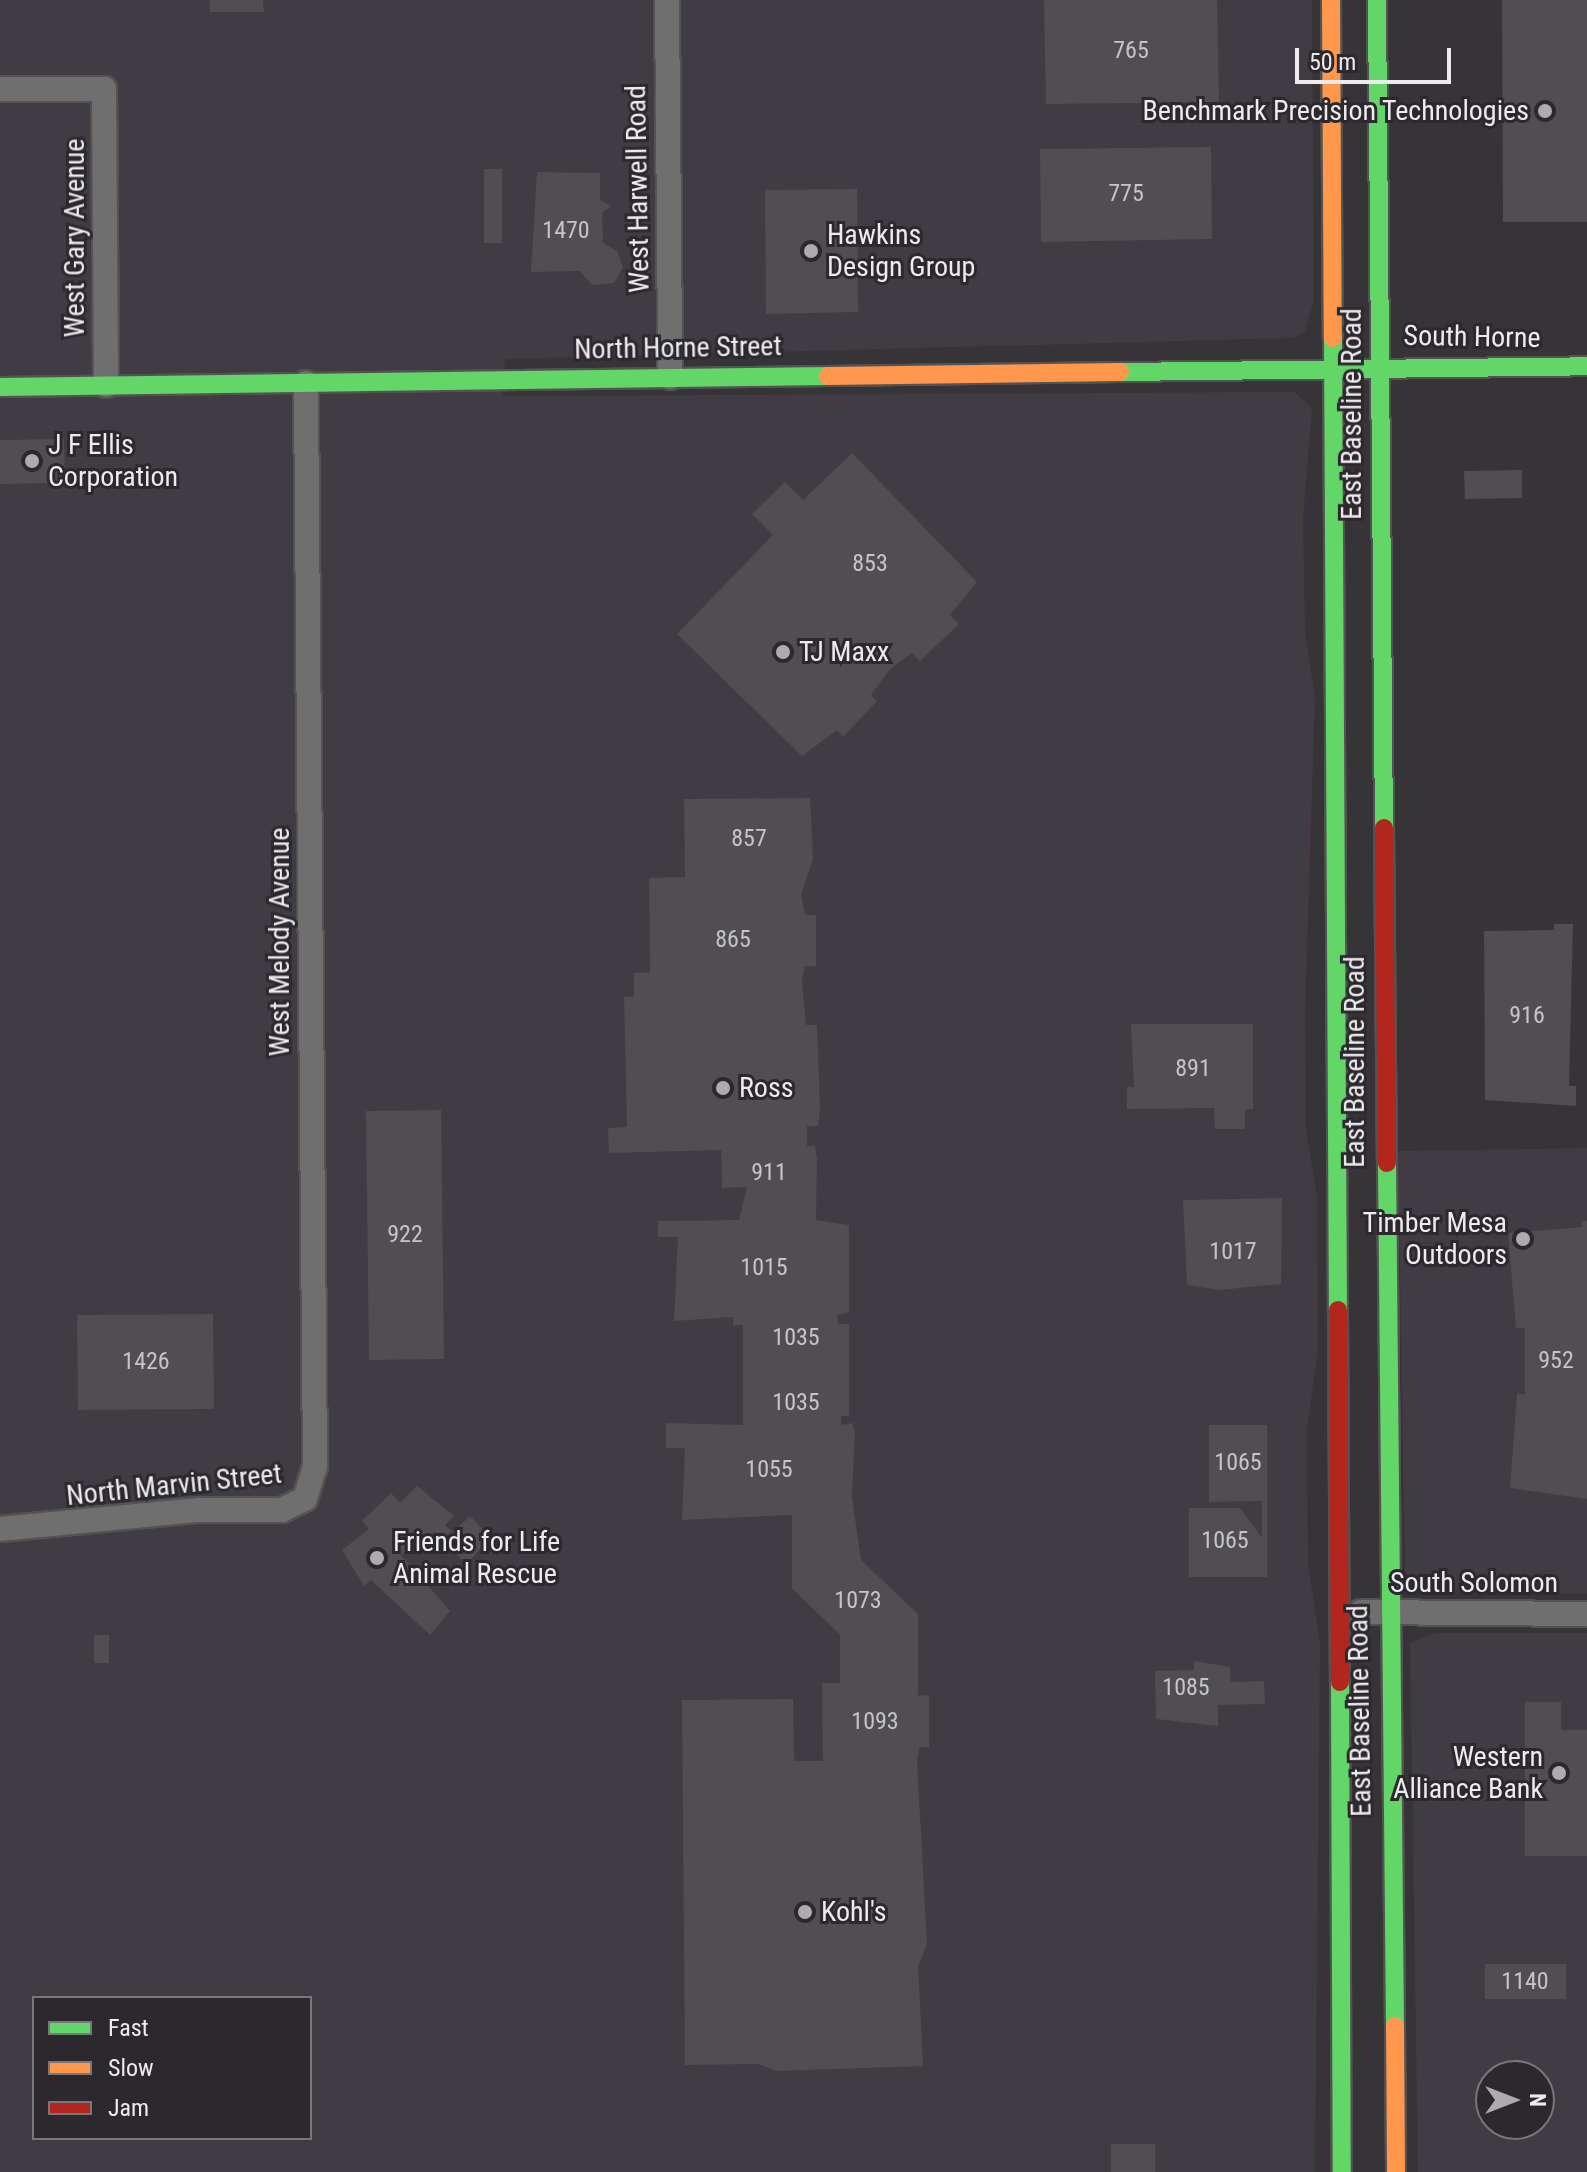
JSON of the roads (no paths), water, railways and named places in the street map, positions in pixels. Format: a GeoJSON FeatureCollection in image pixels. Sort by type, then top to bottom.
{"type":"FeatureCollection","features":[{"type":"Feature","properties":{"kind":"main road","name":"East Baseline Road"},"geometry":{"type":"LineString","coordinates":[[1331,0],[1333,908],[1342,2172]]}},
{"type":"Feature","properties":{"kind":"main road","name":"East Baseline Road"},"geometry":{"type":"LineString","coordinates":[[1377,0],[1386,1614],[1396,2172]]}},
{"type":"Feature","properties":{"kind":"main road","name":"North Horne Street"},"geometry":{"type":"LineString","coordinates":[[0,387],[1357,364]]}},
{"type":"Feature","properties":{"kind":"main road","name":"South Horne"},"geometry":{"type":"LineString","coordinates":[[1357,364],[1587,366]]}},
{"type":"Feature","properties":{"kind":"main road"},"geometry":{"type":"LineString","coordinates":[[1333,908],[1356,962],[1361,1083],[1383,1115]]}},
{"type":"Feature","properties":{"kind":"main road"},"geometry":{"type":"LineString","coordinates":[[1336,1163],[1357,1191]]}},
{"type":"Feature","properties":{"kind":"main road"},"geometry":{"type":"LineString","coordinates":[[1365,1330],[1385,1365]]}},
{"type":"Feature","properties":{"kind":"street","name":"West Harwell Road"},"geometry":{"type":"LineString","coordinates":[[667,0],[670,377]]}},
{"type":"Feature","properties":{"kind":"street","name":"West Gary Avenue"},"geometry":{"type":"LineString","coordinates":[[0,89],[104,89],[106,385]]}},
{"type":"Feature","properties":{"kind":"street","name":"West Melody Avenue"},"geometry":{"type":"LineString","coordinates":[[305,1499],[315,1467],[306,383]]}},
{"type":"Feature","properties":{"kind":"street","name":"North Marvin Street"},"geometry":{"type":"LineString","coordinates":[[0,1529],[199,1510],[282,1510],[305,1499]]}},
{"type":"Feature","properties":{"kind":"street","name":"South Solomon"},"geometry":{"type":"LineString","coordinates":[[1361,1612],[1587,1614]]}},
{"type":"Feature","properties":{"kind":"place","name":"Benchmark Precision Technologies"},"geometry":{"type":"Point","coordinates":[1545,111]}},
{"type":"Feature","properties":{"kind":"place","name":"Hawkins Design Group"},"geometry":{"type":"Point","coordinates":[811,251]}},
{"type":"Feature","properties":{"kind":"place","name":"J F Ellis Corporation"},"geometry":{"type":"Point","coordinates":[32,461]}},
{"type":"Feature","properties":{"kind":"place","name":"TJ Maxx"},"geometry":{"type":"Point","coordinates":[783,652]}},
{"type":"Feature","properties":{"kind":"place","name":"Ross"},"geometry":{"type":"Point","coordinates":[723,1088]}},
{"type":"Feature","properties":{"kind":"place","name":"Timber Mesa Outdoors"},"geometry":{"type":"Point","coordinates":[1523,1239]}},
{"type":"Feature","properties":{"kind":"place","name":"Friends for Life Animal Rescue"},"geometry":{"type":"Point","coordinates":[377,1558]}},
{"type":"Feature","properties":{"kind":"place","name":"Western Alliance Bank"},"geometry":{"type":"Point","coordinates":[1559,1773]}},
{"type":"Feature","properties":{"kind":"place","name":"Kohl's"},"geometry":{"type":"Point","coordinates":[805,1912]}}]}
